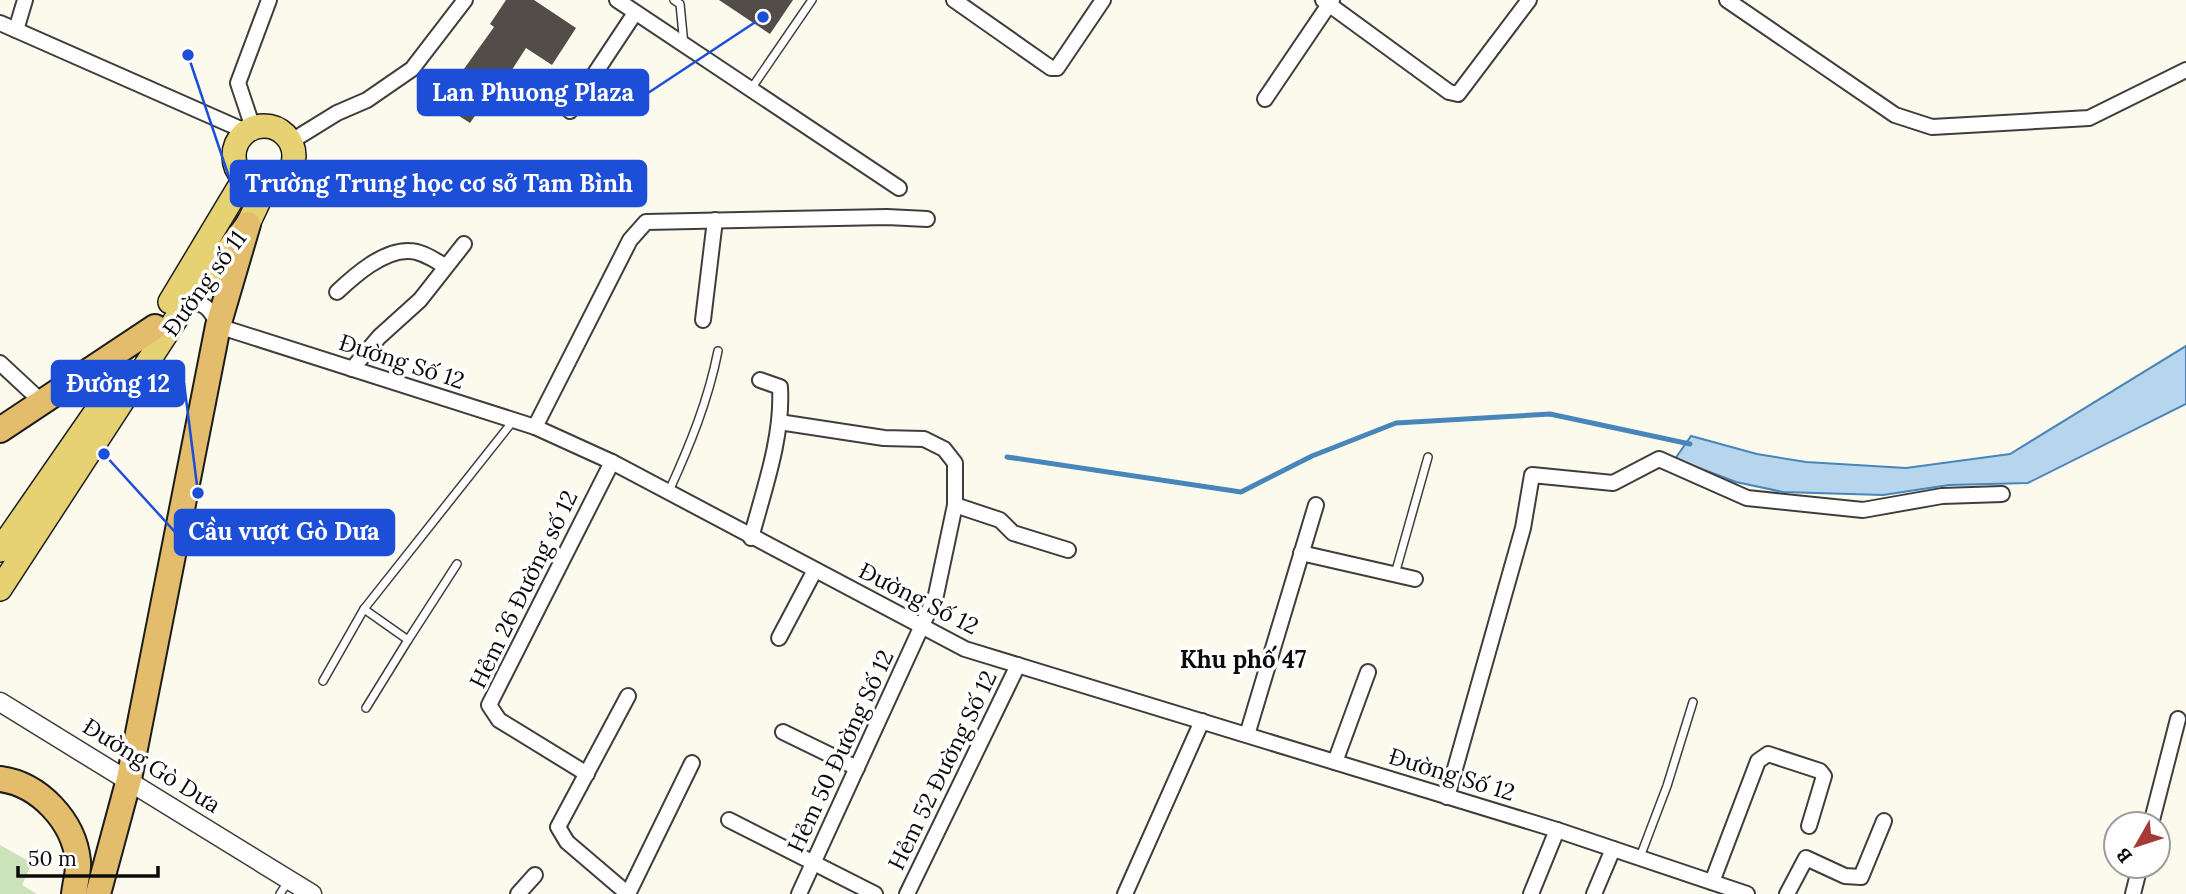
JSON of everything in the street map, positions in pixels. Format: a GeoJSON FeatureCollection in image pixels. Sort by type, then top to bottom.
{"type":"FeatureCollection","features":[{"type":"Feature","properties":{"kind":"highway"},"geometry":{"type":"LineString","coordinates":[[98,894],[129,779],[218,326],[248,224]]}},
{"type":"Feature","properties":{"kind":"highway"},"geometry":{"type":"LineString","coordinates":[[0,430],[155,327]]}},
{"type":"Feature","properties":{"kind":"highway"},"geometry":{"type":"LineString","coordinates":[[0,779],[25,786],[47,801],[63,822],[73,841],[78,863],[74,894]]}},
{"type":"Feature","properties":{"kind":"main road"},"geometry":{"type":"LineString","coordinates":[[273,128],[290,142],[294,156],[290,170],[280,181],[266,186],[244,179],[233,156],[238,140],[249,130],[273,128]]}},
{"type":"Feature","properties":{"kind":"main road","name":"Đường số 11"},"geometry":{"type":"LineString","coordinates":[[0,550],[155,327],[219,225],[244,179]]}},
{"type":"Feature","properties":{"kind":"main road","name":"Đường số 11"},"geometry":{"type":"LineString","coordinates":[[0,589],[185,305],[248,224],[266,186]]}},
{"type":"Feature","properties":{"kind":"street"},"geometry":{"type":"LineString","coordinates":[[16,30],[24,0]]}},
{"type":"Feature","properties":{"kind":"street"},"geometry":{"type":"LineString","coordinates":[[249,130],[238,83],[269,0]]}},
{"type":"Feature","properties":{"kind":"street"},"geometry":{"type":"LineString","coordinates":[[290,142],[337,113],[367,100],[412,69],[465,0]]}},
{"type":"Feature","properties":{"kind":"street"},"geometry":{"type":"LineString","coordinates":[[617,0],[899,188]]}},
{"type":"Feature","properties":{"kind":"street"},"geometry":{"type":"LineString","coordinates":[[954,0],[1051,68],[1057,68],[1103,0]]}},
{"type":"Feature","properties":{"kind":"street"},"geometry":{"type":"LineString","coordinates":[[1265,99],[1328,1],[1449,92],[1458,94],[1529,0]]}},
{"type":"Feature","properties":{"kind":"street"},"geometry":{"type":"LineString","coordinates":[[1727,0],[1895,115],[1932,127],[2089,118],[2186,70]]}},
{"type":"Feature","properties":{"kind":"street"},"geometry":{"type":"LineString","coordinates":[[570,111],[635,13]]}},
{"type":"Feature","properties":{"kind":"street"},"geometry":{"type":"LineString","coordinates":[[0,23],[249,130]]}},
{"type":"Feature","properties":{"kind":"street"},"geometry":{"type":"LineString","coordinates":[[535,427],[630,240],[646,222],[887,217],[927,219]]}},
{"type":"Feature","properties":{"kind":"street"},"geometry":{"type":"LineString","coordinates":[[702,320],[715,220]]}},
{"type":"Feature","properties":{"kind":"street"},"geometry":{"type":"LineString","coordinates":[[352,369],[410,305],[420,300],[464,244]]}},
{"type":"Feature","properties":{"kind":"street"},"geometry":{"type":"LineString","coordinates":[[337,292],[353,277],[382,258],[408,251],[426,256],[445,266]]}},
{"type":"Feature","properties":{"kind":"street","name":"Đường Số 12"},"geometry":{"type":"LineString","coordinates":[[185,305],[195,302],[204,304],[213,313],[218,326],[535,427],[612,462],[965,649],[1557,830],[1747,894]]}},
{"type":"Feature","properties":{"kind":"street"},"geometry":{"type":"LineString","coordinates":[[0,363],[43,403]]}},
{"type":"Feature","properties":{"kind":"street"},"geometry":{"type":"LineString","coordinates":[[751,538],[779,422],[779,387],[760,380]]}},
{"type":"Feature","properties":{"kind":"street","name":"Hẻm 50 Đường Số 12"},"geometry":{"type":"LineString","coordinates":[[779,422],[884,438],[925,439],[952,458],[955,505],[936,595],[923,628],[799,894]]}},
{"type":"Feature","properties":{"kind":"street"},"geometry":{"type":"LineString","coordinates":[[1447,797],[1523,528],[1532,475],[1613,482],[1659,459],[1747,498],[1863,510],[1942,496],[2002,494]]}},
{"type":"Feature","properties":{"kind":"street","name":"Hẻm 26 Đường số 12"},"geometry":{"type":"LineString","coordinates":[[586,774],[499,720],[489,705],[612,462]]}},
{"type":"Feature","properties":{"kind":"street"},"geometry":{"type":"LineString","coordinates":[[955,505],[1000,520],[1013,533],[1068,550]]}},
{"type":"Feature","properties":{"kind":"street"},"geometry":{"type":"LineString","coordinates":[[1247,735],[1316,505]]}},
{"type":"Feature","properties":{"kind":"street"},"geometry":{"type":"LineString","coordinates":[[1301,553],[1415,579]]}},
{"type":"Feature","properties":{"kind":"street"},"geometry":{"type":"LineString","coordinates":[[779,638],[815,570]]}},
{"type":"Feature","properties":{"kind":"street","name":"Hẻm 52 Đường Số 12"},"geometry":{"type":"LineString","coordinates":[[907,894],[1018,665]]}},
{"type":"Feature","properties":{"kind":"street"},"geometry":{"type":"LineString","coordinates":[[1335,762],[1368,672]]}},
{"type":"Feature","properties":{"kind":"street"},"geometry":{"type":"LineString","coordinates":[[628,696],[558,827],[567,842],[628,894],[692,763]]}},
{"type":"Feature","properties":{"kind":"street","name":"Đường Gò Dưa"},"geometry":{"type":"LineString","coordinates":[[0,702],[129,779],[285,887],[312,894]]}},
{"type":"Feature","properties":{"kind":"street"},"geometry":{"type":"LineString","coordinates":[[2155,810],[2178,719]]}},
{"type":"Feature","properties":{"kind":"street"},"geometry":{"type":"LineString","coordinates":[[1125,894],[1202,721]]}},
{"type":"Feature","properties":{"kind":"street"},"geometry":{"type":"LineString","coordinates":[[783,732],[857,768]]}},
{"type":"Feature","properties":{"kind":"street"},"geometry":{"type":"LineString","coordinates":[[1712,882],[1758,761],[1768,754],[1820,771],[1824,776],[1809,826]]}},
{"type":"Feature","properties":{"kind":"street"},"geometry":{"type":"LineString","coordinates":[[729,820],[875,894]]}},
{"type":"Feature","properties":{"kind":"street"},"geometry":{"type":"LineString","coordinates":[[1787,894],[1806,858],[1845,876],[1861,877],[1884,821]]}},
{"type":"Feature","properties":{"kind":"street"},"geometry":{"type":"LineString","coordinates":[[1531,894],[1557,830]]}},
{"type":"Feature","properties":{"kind":"street"},"geometry":{"type":"LineString","coordinates":[[1594,894],[1613,849]]}},
{"type":"Feature","properties":{"kind":"street"},"geometry":{"type":"LineString","coordinates":[[518,894],[535,875]]}},
{"type":"Feature","properties":{"kind":"lane"},"geometry":{"type":"LineString","coordinates":[[674,0],[680,4],[684,46]]}},
{"type":"Feature","properties":{"kind":"lane"},"geometry":{"type":"LineString","coordinates":[[751,90],[812,0]]}},
{"type":"Feature","properties":{"kind":"lane"},"geometry":{"type":"LineString","coordinates":[[668,492],[695,435],[709,393],[718,351]]}},
{"type":"Feature","properties":{"kind":"lane"},"geometry":{"type":"LineString","coordinates":[[323,681],[364,609],[513,421]]}},
{"type":"Feature","properties":{"kind":"lane"},"geometry":{"type":"LineString","coordinates":[[1395,575],[1428,457]]}},
{"type":"Feature","properties":{"kind":"lane"},"geometry":{"type":"LineString","coordinates":[[366,708],[457,564]]}},
{"type":"Feature","properties":{"kind":"lane"},"geometry":{"type":"LineString","coordinates":[[364,609],[408,640]]}},
{"type":"Feature","properties":{"kind":"lane"},"geometry":{"type":"LineString","coordinates":[[1640,858],[1667,786],[1693,702]]}},
{"type":"Feature","properties":{"kind":"green space"},"geometry":{"type":"Polygon","coordinates":[[[0,845],[32,863],[22,885],[37,894],[0,894],[0,845]]]}},
{"type":"Feature","properties":{"kind":"water"},"geometry":{"type":"Polygon","coordinates":[[[2186,346],[2186,404],[2028,483],[1949,485],[1883,495],[1783,492],[1736,482],[1675,459],[1691,436],[1757,454],[1806,462],[1906,468],[2010,454],[2186,346]]]}},
{"type":"Feature","properties":{"kind":"building"},"geometry":{"type":"Polygon","coordinates":[[[506,0],[534,0],[576,28],[552,65],[526,48],[501,87],[496,85],[470,123],[453,112],[464,96],[451,87],[494,27],[490,24],[506,0]]]}},
{"type":"Feature","properties":{"kind":"building"},"geometry":{"type":"Polygon","coordinates":[[[719,0],[793,0],[770,34],[719,0]]]}},
{"type":"Feature","properties":{"kind":"waterway"},"geometry":{"type":"LineString","coordinates":[[1007,457],[1241,492],[1312,456],[1396,423],[1550,414],[1690,444]]}},
{"type":"Feature","properties":{"kind":"place","name":"Lan Phuong Plaza"},"geometry":{"type":"Point","coordinates":[763,17]}},
{"type":"Feature","properties":{"kind":"place","name":"Trường Trung học cơ sở Tam Bình"},"geometry":{"type":"Point","coordinates":[188,55]}},
{"type":"Feature","properties":{"kind":"place","name":"Cầu vượt Gò Dưa"},"geometry":{"type":"Point","coordinates":[104,454]}},
{"type":"Feature","properties":{"kind":"place","name":"Đường 12"},"geometry":{"type":"Point","coordinates":[198,493]}},
{"type":"Feature","properties":{"kind":"district","name":"Khu phố 47"},"geometry":{"type":"Point","coordinates":[1243,659]}}]}
